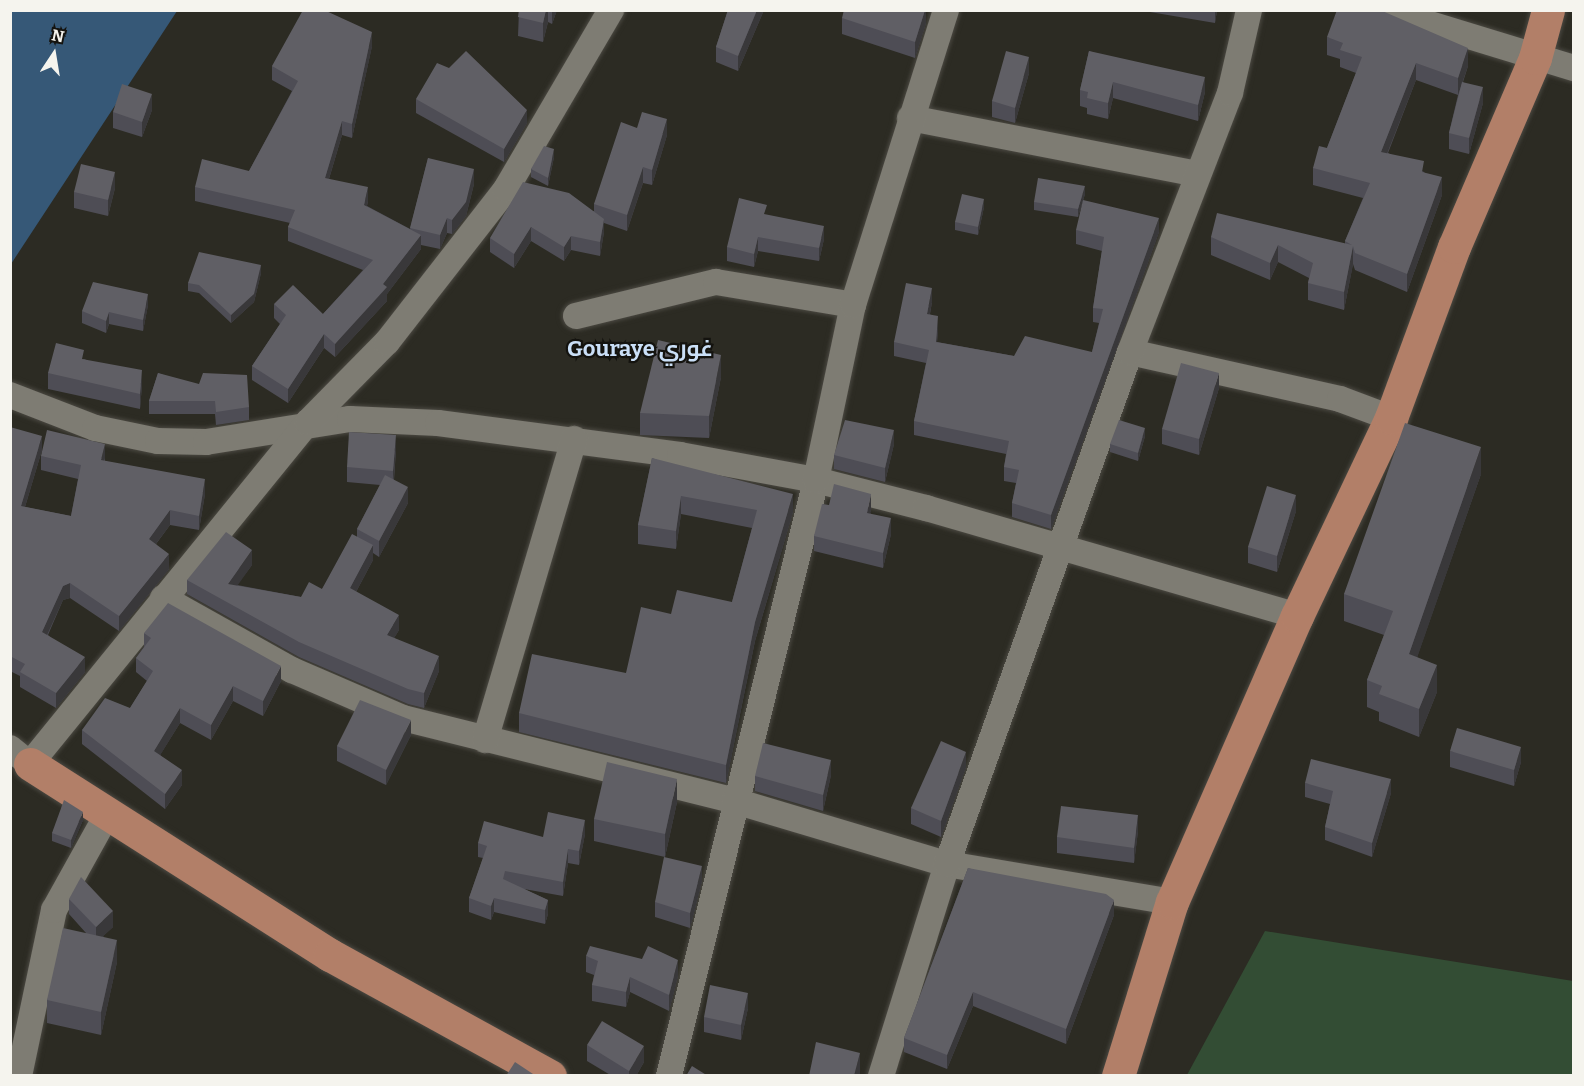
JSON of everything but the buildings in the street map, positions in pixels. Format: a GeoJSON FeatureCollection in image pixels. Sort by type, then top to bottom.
{"type":"FeatureCollection","features":[{"type":"Feature","properties":{"kind":"main road"},"geometry":{"type":"LineString","coordinates":[[1118,1076],[1172,902],[1297,616],[1391,418],[1454,247],[1535,58],[1548,10]]}},
{"type":"Feature","properties":{"kind":"main road"},"geometry":{"type":"LineString","coordinates":[[20,756],[109,811],[330,956],[550,1076]]}},
{"type":"Feature","properties":{"kind":"street"},"geometry":{"type":"LineString","coordinates":[[20,756],[163,598],[308,422],[387,342],[506,189],[611,10]]}},
{"type":"Feature","properties":{"kind":"street"},"geometry":{"type":"LineString","coordinates":[[669,1076],[816,480],[853,305],[910,118],[946,10]]}},
{"type":"Feature","properties":{"kind":"street"},"geometry":{"type":"LineString","coordinates":[[882,1076],[947,864],[1130,352],[1230,93],[1249,10]]}},
{"type":"Feature","properties":{"kind":"street"},"geometry":{"type":"LineString","coordinates":[[1384,10],[1535,58],[1574,68]]}},
{"type":"Feature","properties":{"kind":"street"},"geometry":{"type":"LineString","coordinates":[[910,118],[1198,174]]}},
{"type":"Feature","properties":{"kind":"street"},"geometry":{"type":"LineString","coordinates":[[576,316],[716,282],[853,305]]}},
{"type":"Feature","properties":{"kind":"street"},"geometry":{"type":"LineString","coordinates":[[1130,352],[1340,399],[1391,418]]}},
{"type":"Feature","properties":{"kind":"street"},"geometry":{"type":"LineString","coordinates":[[10,395],[95,428],[158,441],[206,442],[308,422],[438,423],[574,439],[816,480],[1297,616]]}},
{"type":"Feature","properties":{"kind":"street"},"geometry":{"type":"LineString","coordinates":[[485,740],[574,439]]}},
{"type":"Feature","properties":{"kind":"street"},"geometry":{"type":"LineString","coordinates":[[163,598],[344,696],[485,740],[735,801],[947,864],[1172,902]]}},
{"type":"Feature","properties":{"kind":"street"},"geometry":{"type":"LineString","coordinates":[[19,1076],[54,909],[109,811]]}},
{"type":"Feature","properties":{"kind":"green space"},"geometry":{"type":"Polygon","coordinates":[[[1265,931],[1573,981],[1573,1075],[1187,1075],[1265,931]]]}},
{"type":"Feature","properties":{"kind":"water"},"geometry":{"type":"Polygon","coordinates":[[[11,11],[177,11],[11,264],[11,11]]]}},
{"type":"Feature","properties":{"kind":"district","name":"Gouraye غوري"},"geometry":{"type":"Point","coordinates":[640,349]}}]}
